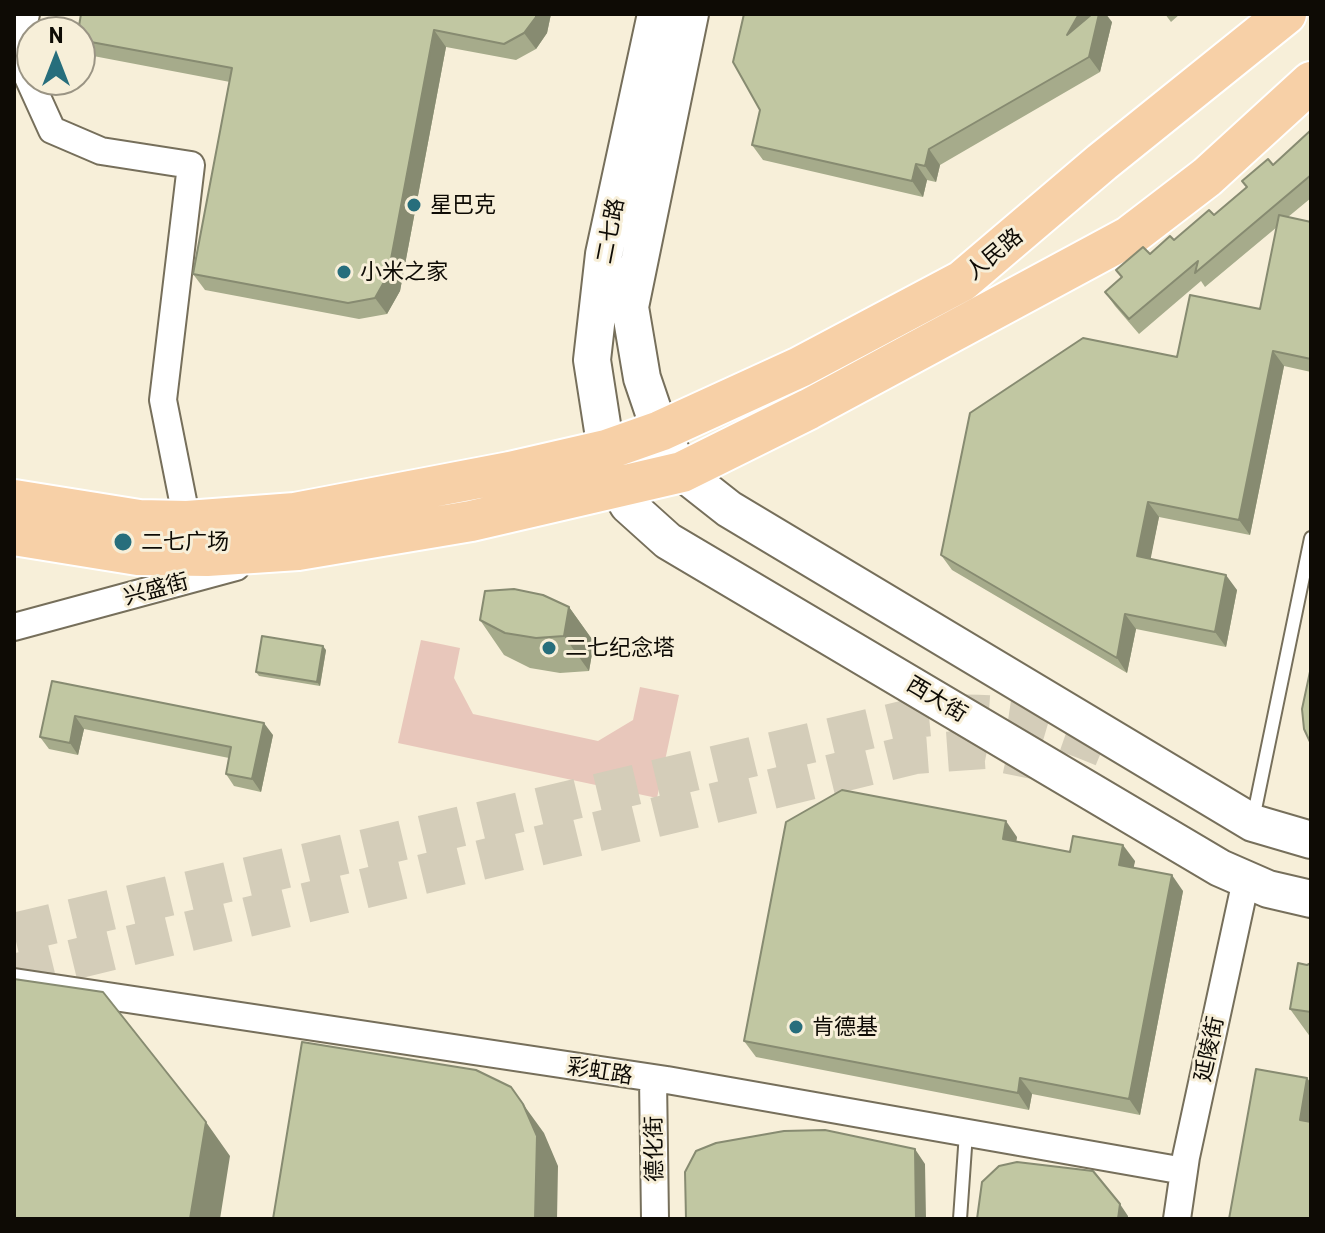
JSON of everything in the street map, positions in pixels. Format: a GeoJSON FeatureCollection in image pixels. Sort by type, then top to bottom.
{"type":"FeatureCollection","features":[{"type":"Feature","properties":{"kind":"main road","name":"人民路"},"geometry":{"type":"LineString","coordinates":[[14,500],[94,514],[187,521],[295,513],[510,472],[606,450],[660,431],[800,367],[962,281],[1102,162],[1286,14]]}},
{"type":"Feature","properties":{"kind":"main road","name":"人民路"},"geometry":{"type":"LineString","coordinates":[[14,535],[138,555],[207,556],[298,550],[471,521],[682,472],[809,409],[1130,236],[1207,177],[1311,82]]}},
{"type":"Feature","properties":{"kind":"street","name":"二七路"},"geometry":{"type":"LineString","coordinates":[[606,450],[594,381],[594,328],[604,254],[656,14]]}},
{"type":"Feature","properties":{"kind":"street","name":"二七路"},"geometry":{"type":"LineString","coordinates":[[660,431],[639,367],[630,307],[690,14]]}},
{"type":"Feature","properties":{"kind":"street"},"geometry":{"type":"LineString","coordinates":[[37,96],[52,130],[101,151],[191,165],[163,400],[187,521]]}},
{"type":"Feature","properties":{"kind":"street"},"geometry":{"type":"LineString","coordinates":[[660,431],[682,472],[729,509],[1253,823],[1311,840]]}},
{"type":"Feature","properties":{"kind":"street","name":"西大街"},"geometry":{"type":"LineString","coordinates":[[606,450],[619,489],[628,505],[668,541],[1246,880],[1311,899]]}},
{"type":"Feature","properties":{"kind":"street","name":"兴盛街"},"geometry":{"type":"LineString","coordinates":[[14,627],[298,550]]}},
{"type":"Feature","properties":{"kind":"street","name":"延陵街"},"geometry":{"type":"LineString","coordinates":[[1177,1219],[1184,1171],[1246,880]]}},
{"type":"Feature","properties":{"kind":"street","name":"彩虹路"},"geometry":{"type":"LineString","coordinates":[[14,982],[653,1079],[1184,1171]]}},
{"type":"Feature","properties":{"kind":"street","name":"德化街"},"geometry":{"type":"LineString","coordinates":[[653,1079],[655,1219]]}},
{"type":"Feature","properties":{"kind":"lane"},"geometry":{"type":"LineString","coordinates":[[1253,823],[1311,538]]}},
{"type":"Feature","properties":{"kind":"lane"},"geometry":{"type":"LineString","coordinates":[[960,1219],[966,1133]]}},
{"type":"Feature","properties":{"kind":"shaded area"},"geometry":{"type":"Polygon","coordinates":[[[421,640],[460,648],[454,678],[473,714],[598,741],[633,720],[640,687],[679,695],[657,798],[398,743],[421,640]]]}},
{"type":"Feature","properties":{"kind":"building"},"geometry":{"type":"Polygon","coordinates":[[[536,14],[524,33],[504,44],[434,30],[388,275],[375,298],[348,303],[193,274],[232,68],[96,43],[96,16],[81,16],[536,14]]]}},
{"type":"Feature","properties":{"kind":"building"},"geometry":{"type":"Polygon","coordinates":[[[744,14],[1079,14],[1067,35],[1092,14],[1099,14],[1089,57],[929,149],[925,166],[916,164],[912,181],[752,145],[760,110],[733,62],[744,14]]]}},
{"type":"Feature","properties":{"kind":"building"},"geometry":{"type":"Polygon","coordinates":[[[1311,130],[1311,175],[1195,273],[1198,261],[1129,319],[1105,292],[1122,277],[1116,270],[1143,247],[1150,254],[1170,236],[1174,240],[1209,210],[1214,215],[1247,187],[1242,181],[1268,159],[1273,165],[1311,130]]]}},
{"type":"Feature","properties":{"kind":"building"},"geometry":{"type":"Polygon","coordinates":[[[1279,215],[1311,222],[1311,359],[1273,351],[1239,520],[1148,502],[1137,556],[1226,575],[1215,632],[1125,614],[1117,658],[941,555],[970,413],[1083,338],[1177,357],[1190,295],[1260,309],[1279,215]]]}},
{"type":"Feature","properties":{"kind":"building"},"geometry":{"type":"Polygon","coordinates":[[[514,589],[543,595],[569,607],[564,636],[536,638],[505,633],[480,620],[485,591],[514,589]]]}},
{"type":"Feature","properties":{"kind":"building"},"geometry":{"type":"Polygon","coordinates":[[[262,636],[323,646],[317,682],[256,672],[262,636]]]}},
{"type":"Feature","properties":{"kind":"building"},"geometry":{"type":"Polygon","coordinates":[[[1311,667],[1311,744],[1304,729],[1302,709],[1311,667]]]}},
{"type":"Feature","properties":{"kind":"building"},"geometry":{"type":"Polygon","coordinates":[[[52,681],[264,723],[252,779],[226,774],[231,747],[75,716],[70,743],[40,737],[52,681]]]}},
{"type":"Feature","properties":{"kind":"building"},"geometry":{"type":"Polygon","coordinates":[[[842,790],[1006,821],[1003,839],[1070,852],[1073,836],[1123,845],[1119,865],[1172,875],[1129,1099],[1020,1078],[1018,1093],[744,1041],[786,822],[842,790]]]}},
{"type":"Feature","properties":{"kind":"building"},"geometry":{"type":"Polygon","coordinates":[[[1298,963],[1311,963],[1311,1012],[1290,1009],[1298,963]]]}},
{"type":"Feature","properties":{"kind":"building"},"geometry":{"type":"Polygon","coordinates":[[[14,979],[103,992],[206,1122],[190,1219],[14,1219],[14,979]]]}},
{"type":"Feature","properties":{"kind":"building"},"geometry":{"type":"Polygon","coordinates":[[[302,1042],[476,1070],[511,1087],[523,1104],[537,1136],[535,1219],[273,1219],[302,1042]]]}},
{"type":"Feature","properties":{"kind":"building"},"geometry":{"type":"Polygon","coordinates":[[[1256,1069],[1307,1078],[1300,1120],[1311,1122],[1311,1219],[1229,1219],[1256,1069]]]}},
{"type":"Feature","properties":{"kind":"building"},"geometry":{"type":"Polygon","coordinates":[[[825,1130],[915,1149],[916,1219],[686,1219],[685,1172],[696,1151],[716,1143],[784,1131],[825,1130]]]}},
{"type":"Feature","properties":{"kind":"building"},"geometry":{"type":"Polygon","coordinates":[[[1017,1162],[1093,1171],[1120,1204],[1118,1219],[977,1219],[982,1182],[999,1166],[1017,1162]]]}},
{"type":"Feature","properties":{"kind":"tunnel"},"geometry":{"type":"LineString","coordinates":[[14,933],[915,718],[969,714],[1016,719],[1061,731],[1111,750]]}},
{"type":"Feature","properties":{"kind":"tunnel"},"geometry":{"type":"LineString","coordinates":[[14,974],[915,754],[984,749],[1038,760]]}},
{"type":"Feature","properties":{"kind":"place","name":"星巴克"},"geometry":{"type":"Point","coordinates":[414,205]}},
{"type":"Feature","properties":{"kind":"place","name":"小米之家"},"geometry":{"type":"Point","coordinates":[344,272]}},
{"type":"Feature","properties":{"kind":"place","name":"二七广场"},"geometry":{"type":"Point","coordinates":[123,542]}},
{"type":"Feature","properties":{"kind":"place","name":"二七纪念塔"},"geometry":{"type":"Point","coordinates":[549,648]}},
{"type":"Feature","properties":{"kind":"place","name":"肯德基"},"geometry":{"type":"Point","coordinates":[796,1027]}}]}
